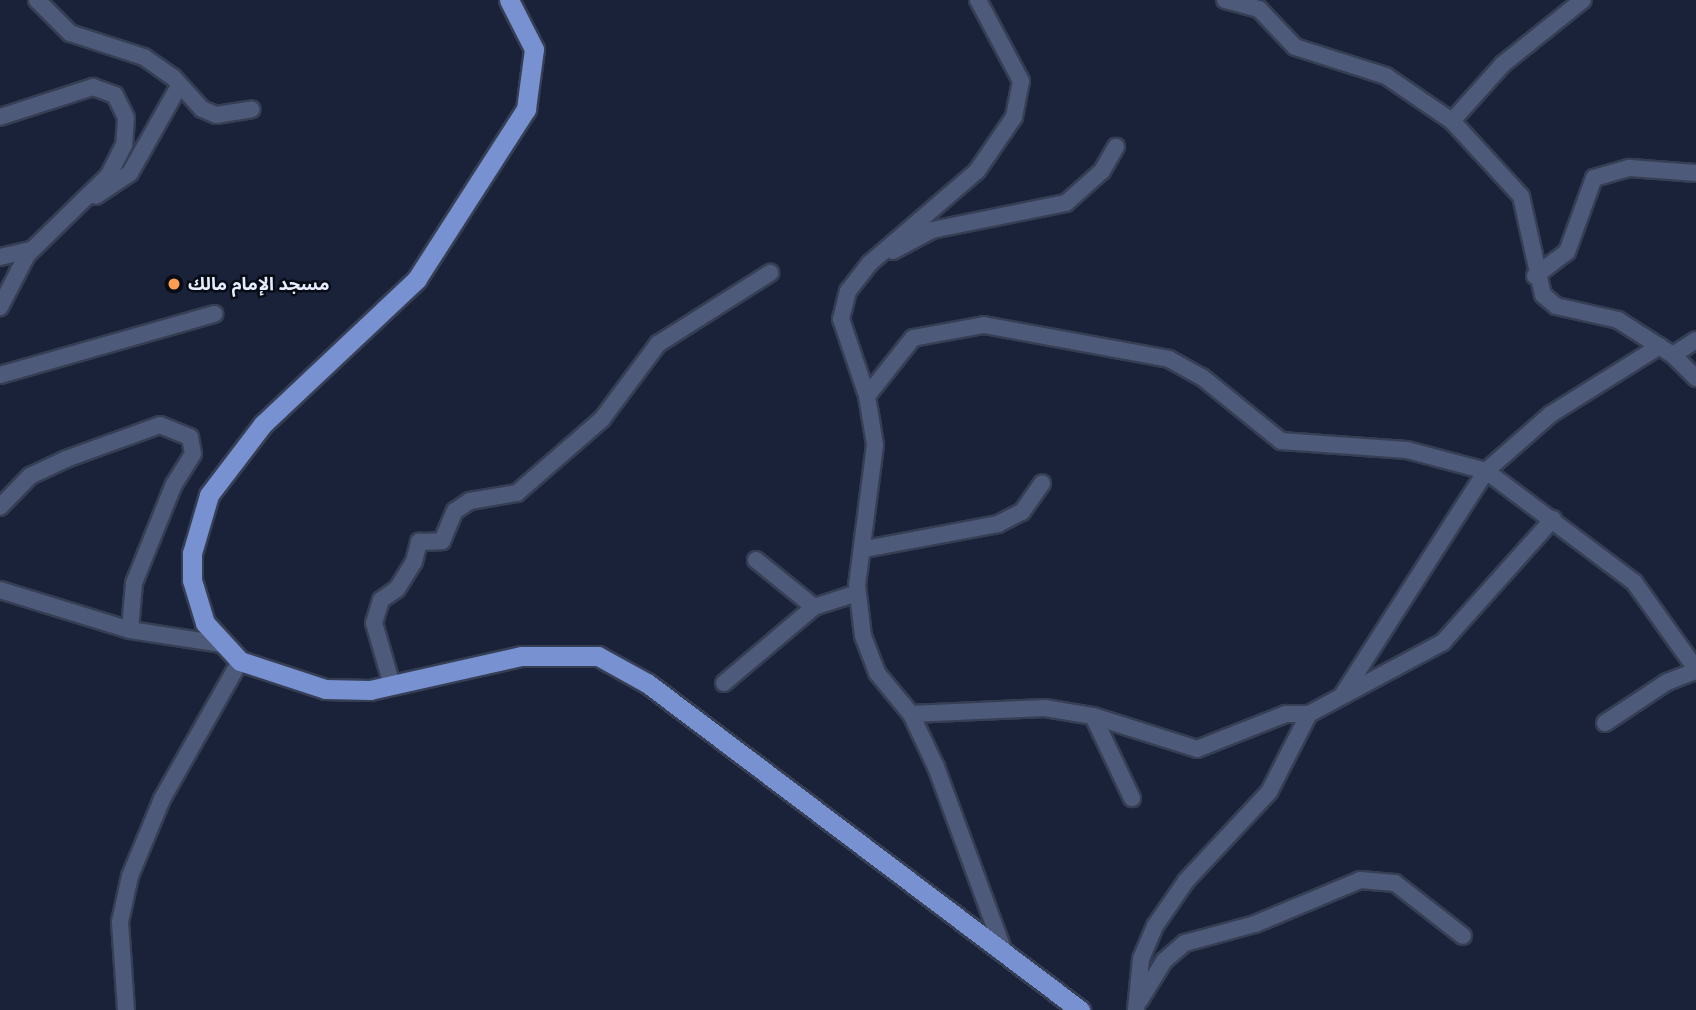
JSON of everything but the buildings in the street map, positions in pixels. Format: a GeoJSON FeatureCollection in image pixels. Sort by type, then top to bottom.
{"type":"FeatureCollection","features":[{"type":"Feature","properties":{"kind":"main road"},"geometry":{"type":"LineString","coordinates":[[509,0],[534,49],[536,75],[513,133],[417,279],[263,424],[209,495],[197,523],[192,580],[205,623],[240,661],[325,689],[392,685],[521,656],[598,656],[647,683],[1007,961],[1080,1010]]}},
{"type":"Feature","properties":{"kind":"street"},"geometry":{"type":"LineString","coordinates":[[37,0],[70,33],[144,57],[216,115],[252,109]]}},
{"type":"Feature","properties":{"kind":"street"},"geometry":{"type":"LineString","coordinates":[[978,0],[1021,81],[1014,117],[976,171],[867,267],[841,311],[867,396],[875,444],[865,549],[857,593],[869,658],[911,714],[1007,961]]}},
{"type":"Feature","properties":{"kind":"street"},"geometry":{"type":"LineString","coordinates":[[1225,0],[1259,9],[1295,47],[1386,76],[1452,121],[1521,197],[1535,276],[1556,306],[1618,320],[1667,350],[1696,378]]}},
{"type":"Feature","properties":{"kind":"street"},"geometry":{"type":"LineString","coordinates":[[1452,121],[1503,64],[1583,0]]}},
{"type":"Feature","properties":{"kind":"street"},"geometry":{"type":"LineString","coordinates":[[0,307],[31,250],[91,199],[130,173],[179,86]]}},
{"type":"Feature","properties":{"kind":"street"},"geometry":{"type":"LineString","coordinates":[[0,117],[77,90],[115,94],[126,117],[124,145],[91,199]]}},
{"type":"Feature","properties":{"kind":"street"},"geometry":{"type":"LineString","coordinates":[[867,267],[932,230],[1066,203],[1102,171],[1116,147]]}},
{"type":"Feature","properties":{"kind":"street"},"geometry":{"type":"LineString","coordinates":[[1535,276],[1567,252],[1594,178],[1630,168],[1696,173]]}},
{"type":"Feature","properties":{"kind":"street"},"geometry":{"type":"LineString","coordinates":[[0,257],[31,250]]}},
{"type":"Feature","properties":{"kind":"street"},"geometry":{"type":"LineString","coordinates":[[392,685],[374,622],[381,600],[397,589],[414,562],[419,542],[442,541],[455,511],[470,501],[517,493],[602,419],[658,344],[770,273]]}},
{"type":"Feature","properties":{"kind":"street"},"geometry":{"type":"LineString","coordinates":[[0,375],[214,314]]}},
{"type":"Feature","properties":{"kind":"street"},"geometry":{"type":"LineString","coordinates":[[867,396],[914,338],[984,325],[1169,359],[1202,377],[1281,441],[1407,450],[1486,471],[1634,582],[1696,670],[1605,723]]}},
{"type":"Feature","properties":{"kind":"street"},"geometry":{"type":"LineString","coordinates":[[1341,699],[1486,471],[1551,414],[1667,350],[1696,340]]}},
{"type":"Feature","properties":{"kind":"street"},"geometry":{"type":"LineString","coordinates":[[0,507],[30,476],[66,459],[160,425],[190,437],[193,454],[174,484],[134,583],[130,630]]}},
{"type":"Feature","properties":{"kind":"street"},"geometry":{"type":"LineString","coordinates":[[865,549],[1011,520],[1042,483]]}},
{"type":"Feature","properties":{"kind":"street"},"geometry":{"type":"LineString","coordinates":[[911,714],[1045,708],[1093,716],[1197,749],[1286,713],[1309,714],[1341,699],[1390,665],[1443,642],[1553,519]]}},
{"type":"Feature","properties":{"kind":"street"},"geometry":{"type":"LineString","coordinates":[[755,560],[814,607]]}},
{"type":"Feature","properties":{"kind":"street"},"geometry":{"type":"LineString","coordinates":[[0,590],[130,630],[222,644]]}},
{"type":"Feature","properties":{"kind":"street"},"geometry":{"type":"LineString","coordinates":[[724,683],[814,607],[857,593]]}},
{"type":"Feature","properties":{"kind":"street"},"geometry":{"type":"LineString","coordinates":[[126,1010],[120,922],[130,876],[162,799],[240,661]]}},
{"type":"Feature","properties":{"kind":"street"},"geometry":{"type":"LineString","coordinates":[[1137,1006],[1141,959],[1155,926],[1186,881],[1269,792],[1309,714]]}},
{"type":"Feature","properties":{"kind":"street"},"geometry":{"type":"LineString","coordinates":[[1093,716],[1132,798]]}},
{"type":"Feature","properties":{"kind":"street"},"geometry":{"type":"LineString","coordinates":[[1137,1006],[1164,961],[1185,943],[1255,925],[1360,880],[1395,883],[1463,936]]}},
{"type":"Feature","properties":{"kind":"place","name":"مسجد الإمام مالك"},"geometry":{"type":"Point","coordinates":[174,284]}}]}
